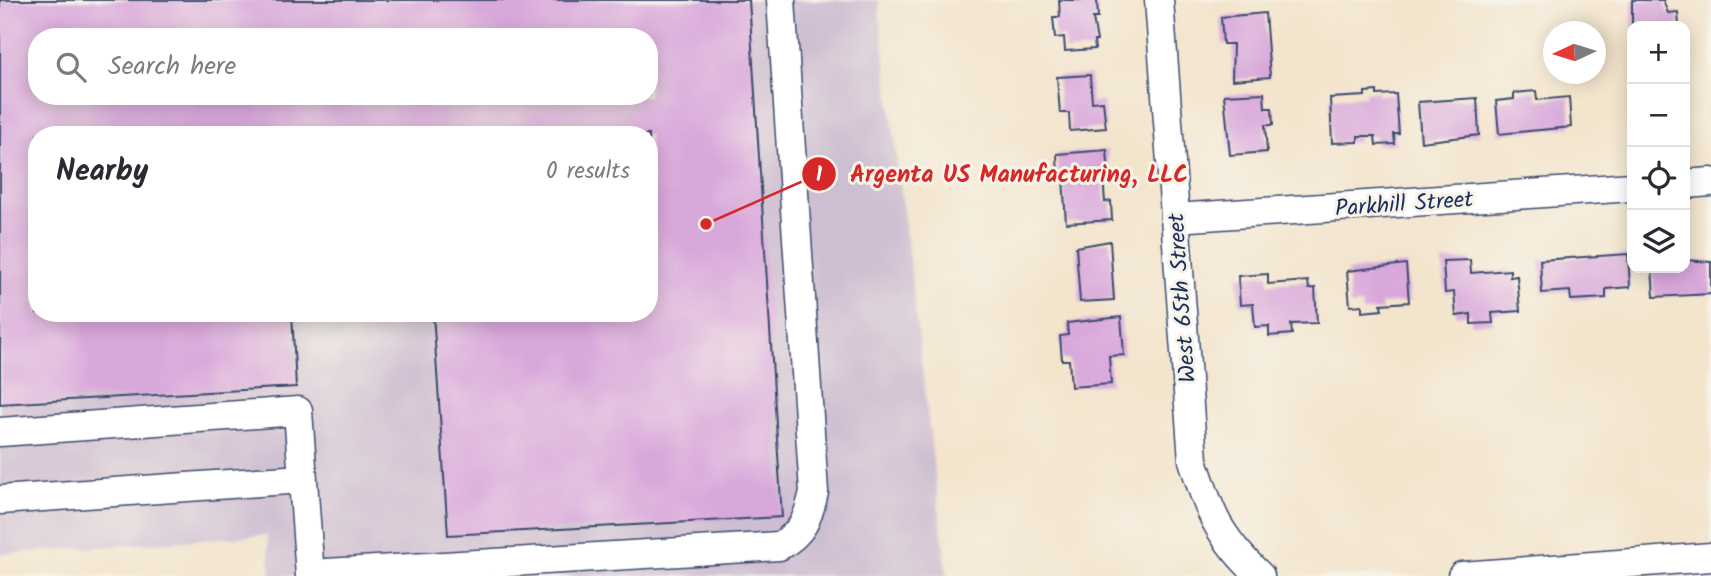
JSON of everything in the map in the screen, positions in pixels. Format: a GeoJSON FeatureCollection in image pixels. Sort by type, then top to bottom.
{"type":"FeatureCollection","features":[{"type":"Feature","properties":{"kind":"street"},"geometry":{"type":"LineString","coordinates":[[0,432],[298,411],[310,575],[779,545],[797,536],[808,518],[814,492],[781,0]]}},
{"type":"Feature","properties":{"kind":"street","name":"West 65th Street"},"geometry":{"type":"LineString","coordinates":[[1159,0],[1193,460],[1210,516],[1231,549],[1260,576]]}},
{"type":"Feature","properties":{"kind":"street"},"geometry":{"type":"LineString","coordinates":[[1690,184],[1711,182]]}},
{"type":"Feature","properties":{"kind":"street","name":"Parkhill Street"},"geometry":{"type":"LineString","coordinates":[[1175,218],[1627,187]]}},
{"type":"Feature","properties":{"kind":"street"},"geometry":{"type":"LineString","coordinates":[[0,500],[302,479]]}},
{"type":"Feature","properties":{"kind":"street"},"geometry":{"type":"LineString","coordinates":[[1462,576],[1711,557]]}},
{"type":"Feature","properties":{"kind":"shaded area"},"geometry":{"type":"Polygon","coordinates":[[[0,0],[878,0],[947,576],[271,576],[267,535],[0,554],[0,0]]]}},
{"type":"Feature","properties":{"kind":"building"},"geometry":{"type":"Polygon","coordinates":[[[0,0],[749,0],[782,517],[448,535],[434,322],[658,322],[658,126],[28,126],[28,322],[292,322],[296,387],[0,404],[0,0]]]}},
{"type":"Feature","properties":{"kind":"building"},"geometry":{"type":"Polygon","coordinates":[[[1059,0],[1097,0],[1098,18],[1093,18],[1097,41],[1094,41],[1095,49],[1065,51],[1064,37],[1055,38],[1053,17],[1060,17],[1059,0]]]}},
{"type":"Feature","properties":{"kind":"building"},"geometry":{"type":"Polygon","coordinates":[[[1632,0],[1663,0],[1668,13],[1678,12],[1679,21],[1632,21],[1632,0]]]}},
{"type":"Feature","properties":{"kind":"building"},"geometry":{"type":"Polygon","coordinates":[[[1265,13],[1270,77],[1232,80],[1233,44],[1223,44],[1221,17],[1265,13]]]}},
{"type":"Feature","properties":{"kind":"building"},"geometry":{"type":"Polygon","coordinates":[[[1090,75],[1092,102],[1103,101],[1106,128],[1070,131],[1069,113],[1060,113],[1057,77],[1090,75]]]}},
{"type":"Feature","properties":{"kind":"building"},"geometry":{"type":"Polygon","coordinates":[[[1377,91],[1377,95],[1396,94],[1399,134],[1394,134],[1395,144],[1376,145],[1375,136],[1358,136],[1358,142],[1332,143],[1330,98],[1365,96],[1365,92],[1377,91]]]}},
{"type":"Feature","properties":{"kind":"building"},"geometry":{"type":"Polygon","coordinates":[[[1536,91],[1537,100],[1569,97],[1571,127],[1499,134],[1496,101],[1514,99],[1514,93],[1536,91]]]}},
{"type":"Feature","properties":{"kind":"building"},"geometry":{"type":"Polygon","coordinates":[[[1264,93],[1265,108],[1272,108],[1273,125],[1265,125],[1267,152],[1230,155],[1224,95],[1264,93]]]}},
{"type":"Feature","properties":{"kind":"building"},"geometry":{"type":"Polygon","coordinates":[[[1477,98],[1479,135],[1421,142],[1418,102],[1477,98]]]}},
{"type":"Feature","properties":{"kind":"building"},"geometry":{"type":"Polygon","coordinates":[[[1107,150],[1109,176],[1103,176],[1105,202],[1111,201],[1112,220],[1066,223],[1063,179],[1058,180],[1057,154],[1107,150]]]}},
{"type":"Feature","properties":{"kind":"building"},"geometry":{"type":"Polygon","coordinates":[[[1110,241],[1114,300],[1080,302],[1076,247],[1110,241]]]}},
{"type":"Feature","properties":{"kind":"building"},"geometry":{"type":"Polygon","coordinates":[[[1627,254],[1630,287],[1606,289],[1606,298],[1571,300],[1570,291],[1542,293],[1540,260],[1627,254]]]}},
{"type":"Feature","properties":{"kind":"building"},"geometry":{"type":"Polygon","coordinates":[[[1470,260],[1471,273],[1510,270],[1510,277],[1517,276],[1520,311],[1492,313],[1493,323],[1471,324],[1471,314],[1456,316],[1454,292],[1445,293],[1443,261],[1470,260]]]}},
{"type":"Feature","properties":{"kind":"building"},"geometry":{"type":"Polygon","coordinates":[[[1690,260],[1711,262],[1711,294],[1654,297],[1652,273],[1690,273],[1690,260]]]}},
{"type":"Feature","properties":{"kind":"building"},"geometry":{"type":"Polygon","coordinates":[[[1406,264],[1409,302],[1381,304],[1382,310],[1362,312],[1362,305],[1350,306],[1347,271],[1406,264]]]}},
{"type":"Feature","properties":{"kind":"building"},"geometry":{"type":"Polygon","coordinates":[[[1268,274],[1268,284],[1308,281],[1309,289],[1315,288],[1317,323],[1291,324],[1292,334],[1269,336],[1269,326],[1255,327],[1253,304],[1240,305],[1238,276],[1268,274]]]}},
{"type":"Feature","properties":{"kind":"building"},"geometry":{"type":"Polygon","coordinates":[[[1121,317],[1124,355],[1109,356],[1111,384],[1071,387],[1069,360],[1062,360],[1060,336],[1068,335],[1067,323],[1121,317]]]}},
{"type":"Feature","properties":{"kind":"place","name":"Argenta US Manufacturing, LLC"},"geometry":{"type":"Point","coordinates":[706,224]}}]}
